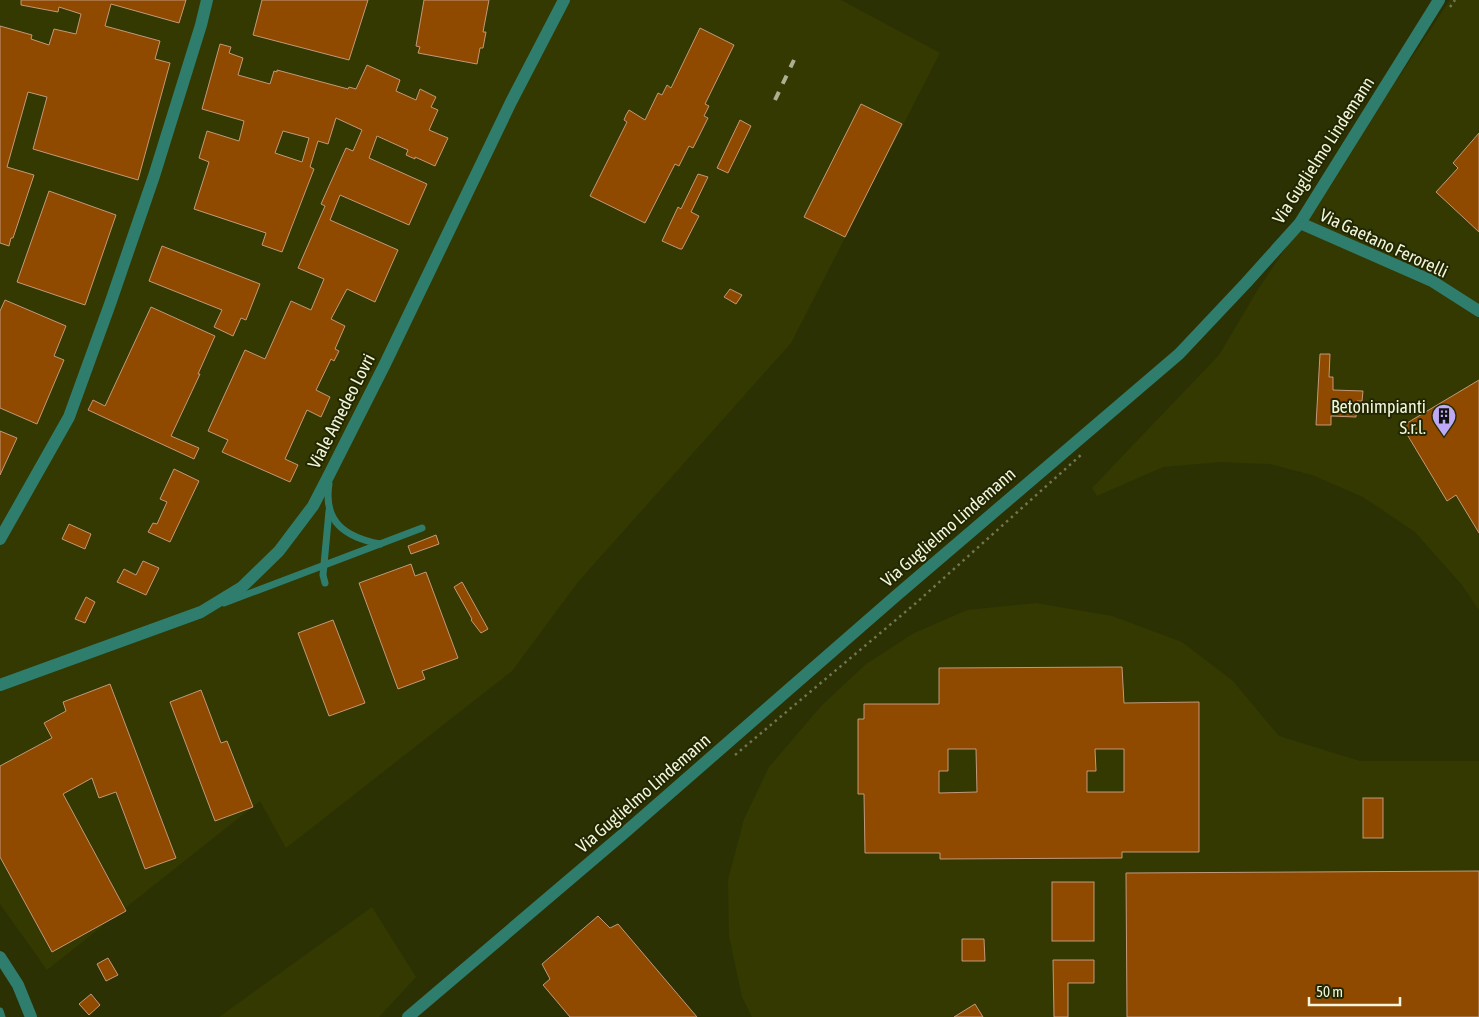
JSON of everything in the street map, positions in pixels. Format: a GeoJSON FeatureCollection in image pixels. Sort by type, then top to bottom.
{"type":"FeatureCollection","features":[{"type":"Feature","properties":{"kind":"street"},"geometry":{"type":"LineString","coordinates":[[0,539],[69,417],[154,176],[207,0]]}},
{"type":"Feature","properties":{"kind":"street","name":"Viale Amedeo Lovri"},"geometry":{"type":"LineString","coordinates":[[0,686],[201,612],[242,587],[280,551],[313,506],[511,102],[564,0]]}},
{"type":"Feature","properties":{"kind":"street","name":"Via Guglielmo Lindemann"},"geometry":{"type":"LineString","coordinates":[[408,1017],[615,841],[897,594],[1179,354],[1300,223],[1439,0]]}},
{"type":"Feature","properties":{"kind":"street","name":"Via Gaetano Ferorelli"},"geometry":{"type":"LineString","coordinates":[[1300,223],[1432,281],[1479,311]]}},
{"type":"Feature","properties":{"kind":"street"},"geometry":{"type":"LineString","coordinates":[[0,957],[18,985],[31,1017]]}},
{"type":"Feature","properties":{"kind":"lane"},"geometry":{"type":"LineString","coordinates":[[325,583],[323,574],[329,510],[327,496],[330,473]]}},
{"type":"Feature","properties":{"kind":"lane"},"geometry":{"type":"LineString","coordinates":[[329,510],[338,524],[354,536],[367,542],[380,544]]}},
{"type":"Feature","properties":{"kind":"lane"},"geometry":{"type":"LineString","coordinates":[[201,612],[422,528]]}},
{"type":"Feature","properties":{"kind":"lane"},"geometry":{"type":"LineString","coordinates":[[0,1011],[2,1017]]}},
{"type":"Feature","properties":{"kind":"shaded area"},"geometry":{"type":"Polygon","coordinates":[[[0,0],[841,0],[940,53],[791,343],[578,582],[512,671],[286,848],[260,801],[47,970],[0,904],[0,0]]]}},
{"type":"Feature","properties":{"kind":"shaded area"},"geometry":{"type":"Polygon","coordinates":[[[1450,0],[1479,0],[1479,610],[1462,585],[1415,532],[1363,497],[1312,475],[1270,464],[1221,462],[1163,467],[1097,496],[1092,488],[1219,355],[1257,291],[1450,0]]]}},
{"type":"Feature","properties":{"kind":"shaded area"},"geometry":{"type":"Polygon","coordinates":[[[1036,603],[1112,616],[1182,642],[1233,681],[1279,736],[1360,761],[1479,761],[1479,1017],[752,1017],[742,997],[729,936],[728,880],[744,819],[769,767],[822,705],[866,664],[914,633],[967,610],[1036,603]]]}},
{"type":"Feature","properties":{"kind":"shaded area"},"geometry":{"type":"Polygon","coordinates":[[[372,907],[416,977],[379,1017],[219,1017],[372,907]]]}},
{"type":"Feature","properties":{"kind":"building"},"geometry":{"type":"Polygon","coordinates":[[[21,0],[186,0],[179,23],[111,4],[105,26],[160,41],[155,59],[170,63],[138,180],[33,149],[47,97],[28,92],[7,167],[34,175],[9,246],[0,243],[0,26],[32,35],[31,39],[49,45],[54,29],[76,34],[81,14],[59,7],[58,12],[21,5],[21,0]]]}},
{"type":"Feature","properties":{"kind":"building"},"geometry":{"type":"Polygon","coordinates":[[[262,0],[368,0],[349,60],[253,35],[262,0]]]}},
{"type":"Feature","properties":{"kind":"building"},"geometry":{"type":"Polygon","coordinates":[[[424,0],[489,0],[483,32],[486,32],[483,48],[480,48],[477,64],[418,53],[420,47],[416,46],[424,0]]]}},
{"type":"Feature","properties":{"kind":"building"},"geometry":{"type":"Polygon","coordinates":[[[700,28],[734,45],[705,104],[709,106],[704,116],[708,118],[693,148],[689,146],[679,166],[675,164],[645,223],[590,196],[627,122],[624,120],[629,110],[645,120],[658,93],[662,95],[667,85],[671,88],[700,28]]]}},
{"type":"Feature","properties":{"kind":"building"},"geometry":{"type":"Polygon","coordinates":[[[220,44],[231,47],[229,53],[243,58],[238,75],[270,84],[274,71],[277,72],[277,70],[348,89],[349,87],[356,89],[367,65],[400,80],[396,91],[416,100],[420,89],[436,97],[431,107],[438,110],[429,130],[448,138],[435,166],[406,155],[408,150],[377,136],[369,158],[427,184],[409,225],[340,195],[330,220],[398,250],[375,302],[347,289],[331,319],[345,326],[335,349],[339,351],[334,361],[331,359],[316,390],[330,397],[321,417],[307,410],[285,459],[298,465],[290,482],[222,452],[228,440],[208,431],[245,350],[265,359],[291,301],[311,310],[324,279],[298,268],[325,206],[321,204],[346,148],[353,151],[362,130],[336,118],[328,144],[318,141],[310,167],[314,169],[282,252],[262,245],[266,233],[194,209],[209,162],[199,158],[207,131],[239,141],[244,121],[202,109],[220,44]],[[283,131],[275,153],[302,162],[309,138],[283,131]]]}},
{"type":"Feature","properties":{"kind":"building"},"geometry":{"type":"Polygon","coordinates":[[[861,104],[902,124],[845,237],[804,217],[861,104]]]}},
{"type":"Feature","properties":{"kind":"building"},"geometry":{"type":"Polygon","coordinates":[[[740,120],[751,126],[728,173],[717,168],[740,120]]]}},
{"type":"Feature","properties":{"kind":"building"},"geometry":{"type":"Polygon","coordinates":[[[1479,133],[1479,232],[1436,192],[1458,168],[1453,163],[1479,133]]]}},
{"type":"Feature","properties":{"kind":"building"},"geometry":{"type":"Polygon","coordinates":[[[698,174],[708,177],[691,212],[699,216],[682,249],[680,249],[662,241],[678,207],[681,209],[698,174]]]}},
{"type":"Feature","properties":{"kind":"building"},"geometry":{"type":"Polygon","coordinates":[[[49,191],[116,215],[85,305],[17,282],[49,191]]]}},
{"type":"Feature","properties":{"kind":"building"},"geometry":{"type":"Polygon","coordinates":[[[162,246],[260,284],[246,320],[241,318],[233,336],[214,327],[222,310],[149,281],[162,246]]]}},
{"type":"Feature","properties":{"kind":"building"},"geometry":{"type":"Polygon","coordinates":[[[730,289],[742,295],[736,304],[724,297],[730,289]]]}},
{"type":"Feature","properties":{"kind":"building"},"geometry":{"type":"Polygon","coordinates":[[[5,300],[66,326],[54,356],[64,360],[37,424],[0,408],[0,311],[5,300]]]}},
{"type":"Feature","properties":{"kind":"building"},"geometry":{"type":"Polygon","coordinates":[[[151,307],[215,336],[198,374],[200,374],[171,436],[199,448],[194,459],[88,410],[93,400],[105,406],[151,307]]]}},
{"type":"Feature","properties":{"kind":"building"},"geometry":{"type":"Polygon","coordinates":[[[1320,354],[1330,354],[1329,377],[1333,377],[1333,390],[1363,391],[1362,401],[1357,401],[1356,417],[1331,416],[1331,425],[1316,425],[1320,354]]]}},
{"type":"Feature","properties":{"kind":"building","name":"Betonimpianti S.r.l."},"geometry":{"type":"Polygon","coordinates":[[[1479,380],[1479,533],[1456,495],[1447,501],[1402,426],[1479,380]]]}},
{"type":"Feature","properties":{"kind":"building"},"geometry":{"type":"Polygon","coordinates":[[[0,431],[17,438],[0,475],[0,431]]]}},
{"type":"Feature","properties":{"kind":"building"},"geometry":{"type":"Polygon","coordinates":[[[174,469],[199,481],[170,542],[148,532],[153,523],[157,524],[167,502],[160,499],[174,469]]]}},
{"type":"Feature","properties":{"kind":"building"},"geometry":{"type":"Polygon","coordinates":[[[69,524],[91,534],[85,549],[62,539],[69,524]]]}},
{"type":"Feature","properties":{"kind":"building"},"geometry":{"type":"Polygon","coordinates":[[[436,535],[439,544],[411,554],[408,546],[436,535]]]}},
{"type":"Feature","properties":{"kind":"building"},"geometry":{"type":"Polygon","coordinates":[[[143,561],[159,568],[146,595],[117,582],[124,569],[136,575],[143,561]]]}},
{"type":"Feature","properties":{"kind":"building"},"geometry":{"type":"Polygon","coordinates":[[[411,564],[415,576],[426,572],[458,658],[422,671],[425,679],[398,689],[359,583],[411,564]]]}},
{"type":"Feature","properties":{"kind":"building"},"geometry":{"type":"Polygon","coordinates":[[[462,582],[488,629],[481,633],[471,620],[454,587],[462,582]]]}},
{"type":"Feature","properties":{"kind":"building"},"geometry":{"type":"Polygon","coordinates":[[[86,597],[95,602],[85,623],[75,619],[86,597]]]}},
{"type":"Feature","properties":{"kind":"building"},"geometry":{"type":"Polygon","coordinates":[[[333,620],[365,703],[329,716],[298,633],[333,620]]]}},
{"type":"Feature","properties":{"kind":"building"},"geometry":{"type":"Polygon","coordinates":[[[1122,667],[1124,703],[1199,702],[1199,852],[1122,852],[1122,858],[940,859],[940,853],[865,853],[864,794],[858,794],[858,719],[864,719],[864,704],[939,704],[939,668],[1122,667]],[[948,749],[948,771],[939,771],[939,793],[977,792],[976,749],[948,749]],[[1095,749],[1096,771],[1087,771],[1087,792],[1124,792],[1124,749],[1095,749]]]}},
{"type":"Feature","properties":{"kind":"building"},"geometry":{"type":"Polygon","coordinates":[[[110,684],[176,858],[145,869],[116,792],[99,798],[92,778],[63,794],[126,911],[52,952],[0,857],[0,766],[52,738],[44,723],[66,711],[63,702],[110,684]]]}},
{"type":"Feature","properties":{"kind":"building"},"geometry":{"type":"Polygon","coordinates":[[[201,690],[221,743],[227,741],[253,807],[215,821],[170,702],[201,690]]]}},
{"type":"Feature","properties":{"kind":"building"},"geometry":{"type":"Polygon","coordinates":[[[1363,798],[1383,798],[1383,838],[1363,838],[1363,798]]]}},
{"type":"Feature","properties":{"kind":"building"},"geometry":{"type":"Polygon","coordinates":[[[1479,871],[1479,1017],[1127,1017],[1126,873],[1479,871]]]}},
{"type":"Feature","properties":{"kind":"building"},"geometry":{"type":"Polygon","coordinates":[[[1052,882],[1094,882],[1094,941],[1052,941],[1052,882]]]}},
{"type":"Feature","properties":{"kind":"building"},"geometry":{"type":"Polygon","coordinates":[[[598,916],[610,928],[618,924],[697,1017],[570,1017],[543,985],[550,979],[542,964],[598,916]]]}},
{"type":"Feature","properties":{"kind":"building"},"geometry":{"type":"Polygon","coordinates":[[[962,939],[984,939],[985,961],[962,961],[962,939]]]}},
{"type":"Feature","properties":{"kind":"building"},"geometry":{"type":"Polygon","coordinates":[[[108,958],[118,975],[106,981],[97,964],[108,958]]]}},
{"type":"Feature","properties":{"kind":"building"},"geometry":{"type":"Polygon","coordinates":[[[1053,960],[1094,960],[1094,983],[1068,983],[1068,1017],[1054,1017],[1053,960]]]}},
{"type":"Feature","properties":{"kind":"building"},"geometry":{"type":"Polygon","coordinates":[[[91,994],[100,1005],[89,1015],[79,1004],[91,994]]]}},
{"type":"Feature","properties":{"kind":"building"},"geometry":{"type":"Polygon","coordinates":[[[975,1004],[983,1017],[954,1017],[975,1004]]]}},
{"type":"Feature","properties":{"kind":"railway"},"geometry":{"type":"LineString","coordinates":[[775,100],[794,60]]}},
{"type":"Feature","properties":{"kind":"place","name":"Betonimpianti S.r.l."},"geometry":{"type":"Point","coordinates":[1444,437]}}]}
